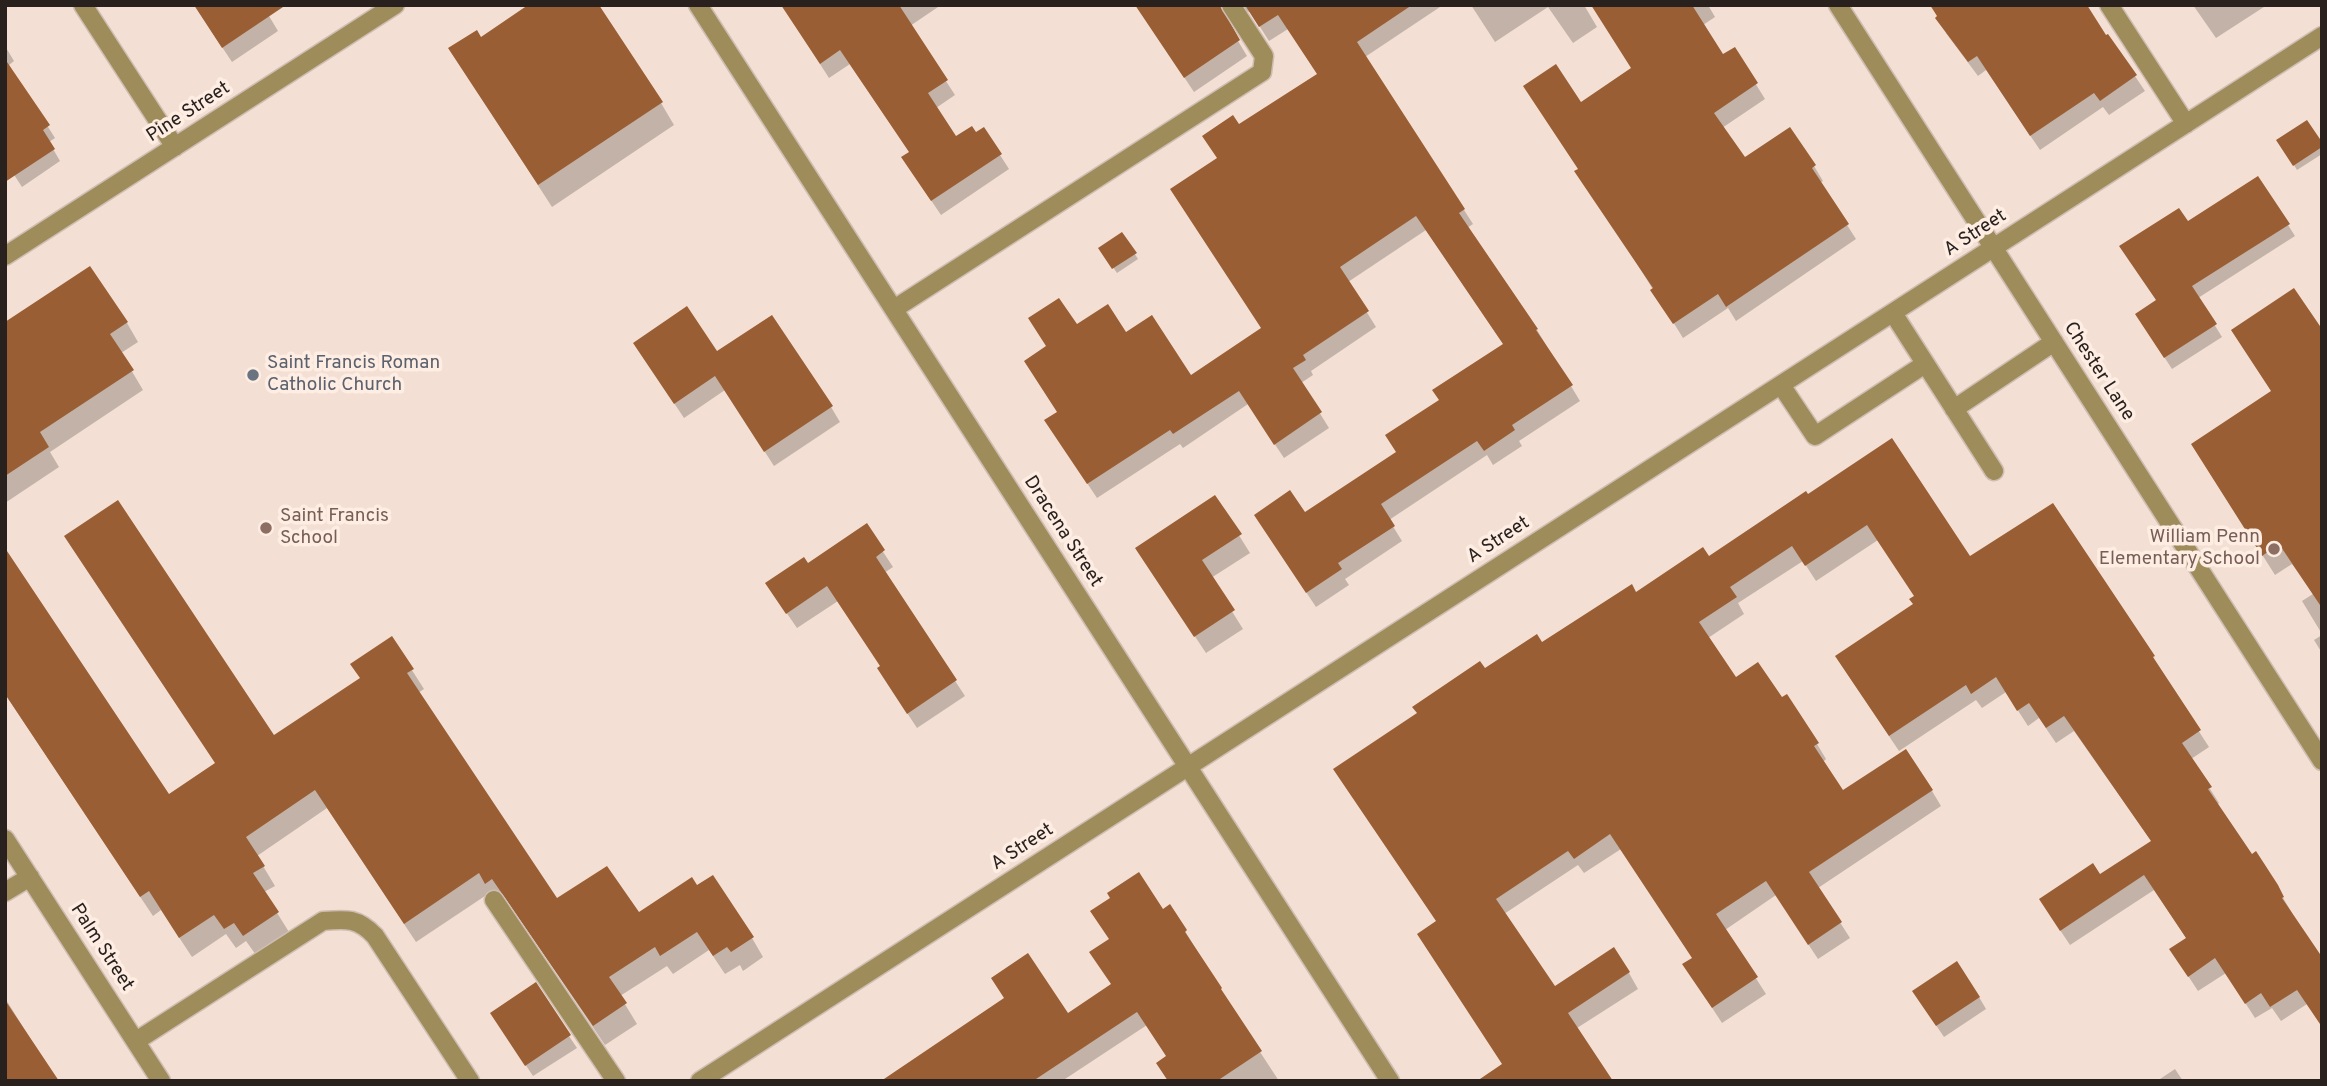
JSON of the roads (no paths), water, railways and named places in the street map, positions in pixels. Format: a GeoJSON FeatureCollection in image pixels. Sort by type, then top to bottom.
{"type":"FeatureCollection","features":[{"type":"Feature","properties":{"kind":"street"},"geometry":{"type":"LineString","coordinates":[[83,5],[175,147]]}},
{"type":"Feature","properties":{"kind":"street","name":"Pine Street"},"geometry":{"type":"LineString","coordinates":[[5,256],[395,5]]}},
{"type":"Feature","properties":{"kind":"street","name":"Dracena Street"},"geometry":{"type":"LineString","coordinates":[[698,5],[1390,1081]]}},
{"type":"Feature","properties":{"kind":"street"},"geometry":{"type":"LineString","coordinates":[[894,309],[1262,72],[1264,56],[1231,5]]}},
{"type":"Feature","properties":{"kind":"street","name":"Chester Lane"},"geometry":{"type":"LineString","coordinates":[[1838,5],[2322,761]]}},
{"type":"Feature","properties":{"kind":"street"},"geometry":{"type":"LineString","coordinates":[[2109,5],[2186,124]]}},
{"type":"Feature","properties":{"kind":"street","name":"A Street"},"geometry":{"type":"LineString","coordinates":[[700,1081],[2322,36]]}},
{"type":"Feature","properties":{"kind":"street"},"geometry":{"type":"LineString","coordinates":[[1893,313],[1994,471]]}},
{"type":"Feature","properties":{"kind":"street"},"geometry":{"type":"LineString","coordinates":[[1954,409],[2054,342]]}},
{"type":"Feature","properties":{"kind":"street"},"geometry":{"type":"LineString","coordinates":[[1781,385],[1815,436],[1925,364]]}},
{"type":"Feature","properties":{"kind":"street","name":"Palm Street"},"geometry":{"type":"LineString","coordinates":[[5,839],[161,1081]]}},
{"type":"Feature","properties":{"kind":"street"},"geometry":{"type":"LineString","coordinates":[[5,892],[30,877]]}},
{"type":"Feature","properties":{"kind":"street"},"geometry":{"type":"LineString","coordinates":[[495,900],[616,1081]]}},
{"type":"Feature","properties":{"kind":"street"},"geometry":{"type":"LineString","coordinates":[[136,1041],[323,921],[345,919],[364,925],[375,936],[470,1081]]}},
{"type":"Feature","properties":{"kind":"place","name":"Saint Francis Roman Catholic Church"},"geometry":{"type":"Point","coordinates":[253,375]}},
{"type":"Feature","properties":{"kind":"place","name":"Saint Francis School"},"geometry":{"type":"Point","coordinates":[266,528]}},
{"type":"Feature","properties":{"kind":"place","name":"William Penn Elementary School"},"geometry":{"type":"Point","coordinates":[2274,549]}}]}
